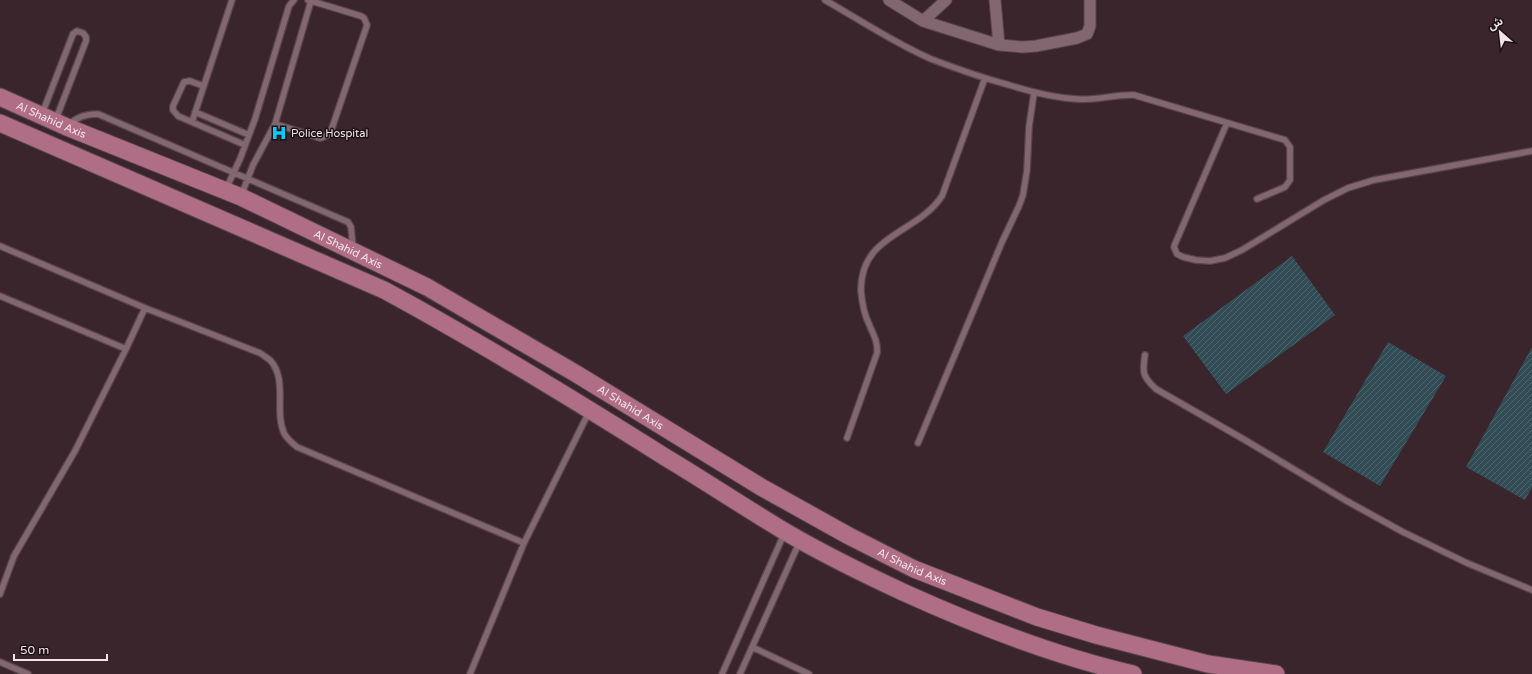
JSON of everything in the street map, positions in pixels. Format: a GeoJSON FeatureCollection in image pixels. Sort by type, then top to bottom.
{"type":"FeatureCollection","features":[{"type":"Feature","properties":{"kind":"main road","name":"Al Shahid Axis"},"geometry":{"type":"LineString","coordinates":[[0,97],[55,121],[233,193],[427,287],[575,373],[761,487],[849,536],[914,569],[1037,617],[1096,635],[1208,664],[1276,674]]}},
{"type":"Feature","properties":{"kind":"main road"},"geometry":{"type":"LineString","coordinates":[[0,123],[384,290],[442,322],[590,410],[785,532],[863,574],[931,605],[995,631],[1046,649],[1132,674]]}},
{"type":"Feature","properties":{"kind":"street"},"geometry":{"type":"LineString","coordinates":[[889,0],[924,21],[999,45],[1023,47],[1077,38],[1087,34],[1090,26],[1090,0]]}},
{"type":"Feature","properties":{"kind":"street"},"geometry":{"type":"LineString","coordinates":[[924,21],[946,0]]}},
{"type":"Feature","properties":{"kind":"street"},"geometry":{"type":"LineString","coordinates":[[995,0],[999,45]]}},
{"type":"Feature","properties":{"kind":"lane"},"geometry":{"type":"LineString","coordinates":[[192,122],[232,0]]}},
{"type":"Feature","properties":{"kind":"lane"},"geometry":{"type":"LineString","coordinates":[[233,193],[233,172],[249,135],[289,6],[294,0]]}},
{"type":"Feature","properties":{"kind":"lane"},"geometry":{"type":"LineString","coordinates":[[233,193],[247,178],[262,146],[275,124],[309,0],[361,16],[366,21],[366,28],[328,134],[324,138],[320,138],[275,124]]}},
{"type":"Feature","properties":{"kind":"lane"},"geometry":{"type":"LineString","coordinates":[[825,0],[931,59],[1034,93],[1076,100],[1094,99],[1123,94],[1134,95],[1285,140],[1290,147],[1292,178],[1285,187],[1257,199]]}},
{"type":"Feature","properties":{"kind":"lane"},"geometry":{"type":"LineString","coordinates":[[75,32],[79,32],[85,35],[86,41],[55,121],[72,35],[75,32]]}},
{"type":"Feature","properties":{"kind":"lane"},"geometry":{"type":"LineString","coordinates":[[847,438],[877,353],[876,340],[865,313],[863,303],[862,281],[866,265],[875,249],[882,242],[925,215],[940,200],[985,78]]}},
{"type":"Feature","properties":{"kind":"lane"},"geometry":{"type":"LineString","coordinates":[[203,86],[190,81],[184,82],[173,106],[174,113],[245,145]]}},
{"type":"Feature","properties":{"kind":"lane"},"geometry":{"type":"LineString","coordinates":[[918,443],[1023,195],[1027,170],[1029,127],[1034,93]]}},
{"type":"Feature","properties":{"kind":"lane"},"geometry":{"type":"LineString","coordinates":[[195,112],[249,135]]}},
{"type":"Feature","properties":{"kind":"lane"},"geometry":{"type":"LineString","coordinates":[[55,121],[98,114],[247,178],[348,222],[351,227],[353,250]]}},
{"type":"Feature","properties":{"kind":"lane"},"geometry":{"type":"LineString","coordinates":[[1227,123],[1174,247],[1177,254],[1183,257],[1210,261],[1225,258],[1242,250],[1324,200],[1348,188],[1374,180],[1532,151]]}},
{"type":"Feature","properties":{"kind":"lane"},"geometry":{"type":"LineString","coordinates":[[0,246],[145,308],[260,353],[270,361],[276,370],[279,381],[281,424],[284,434],[289,441],[297,447],[524,543]]}},
{"type":"Feature","properties":{"kind":"lane"},"geometry":{"type":"LineString","coordinates":[[0,296],[126,348]]}},
{"type":"Feature","properties":{"kind":"lane"},"geometry":{"type":"LineString","coordinates":[[0,594],[14,556],[75,451],[145,308]]}},
{"type":"Feature","properties":{"kind":"lane"},"geometry":{"type":"LineString","coordinates":[[1145,355],[1142,368],[1147,380],[1156,389],[1345,500],[1403,532],[1467,563],[1532,590]]}},
{"type":"Feature","properties":{"kind":"lane"},"geometry":{"type":"LineString","coordinates":[[470,674],[524,543],[590,410]]}},
{"type":"Feature","properties":{"kind":"lane"},"geometry":{"type":"LineString","coordinates":[[722,674],[785,532]]}},
{"type":"Feature","properties":{"kind":"lane"},"geometry":{"type":"LineString","coordinates":[[740,674],[800,540]]}},
{"type":"Feature","properties":{"kind":"lane"},"geometry":{"type":"LineString","coordinates":[[752,647],[809,674]]}},
{"type":"Feature","properties":{"kind":"lane"},"geometry":{"type":"LineString","coordinates":[[0,662],[28,674]]}},
{"type":"Feature","properties":{"kind":"building"},"geometry":{"type":"Polygon","coordinates":[[[1292,256],[1335,315],[1226,394],[1183,336],[1292,256]]]}},
{"type":"Feature","properties":{"kind":"building"},"geometry":{"type":"Polygon","coordinates":[[[1388,342],[1446,376],[1380,486],[1323,452],[1388,342]]]}},
{"type":"Feature","properties":{"kind":"building"},"geometry":{"type":"Polygon","coordinates":[[[1532,347],[1532,487],[1525,500],[1466,467],[1532,347]]]}},
{"type":"Feature","properties":{"kind":"place","name":"Police Hospital"},"geometry":{"type":"Point","coordinates":[279,133]}}]}
